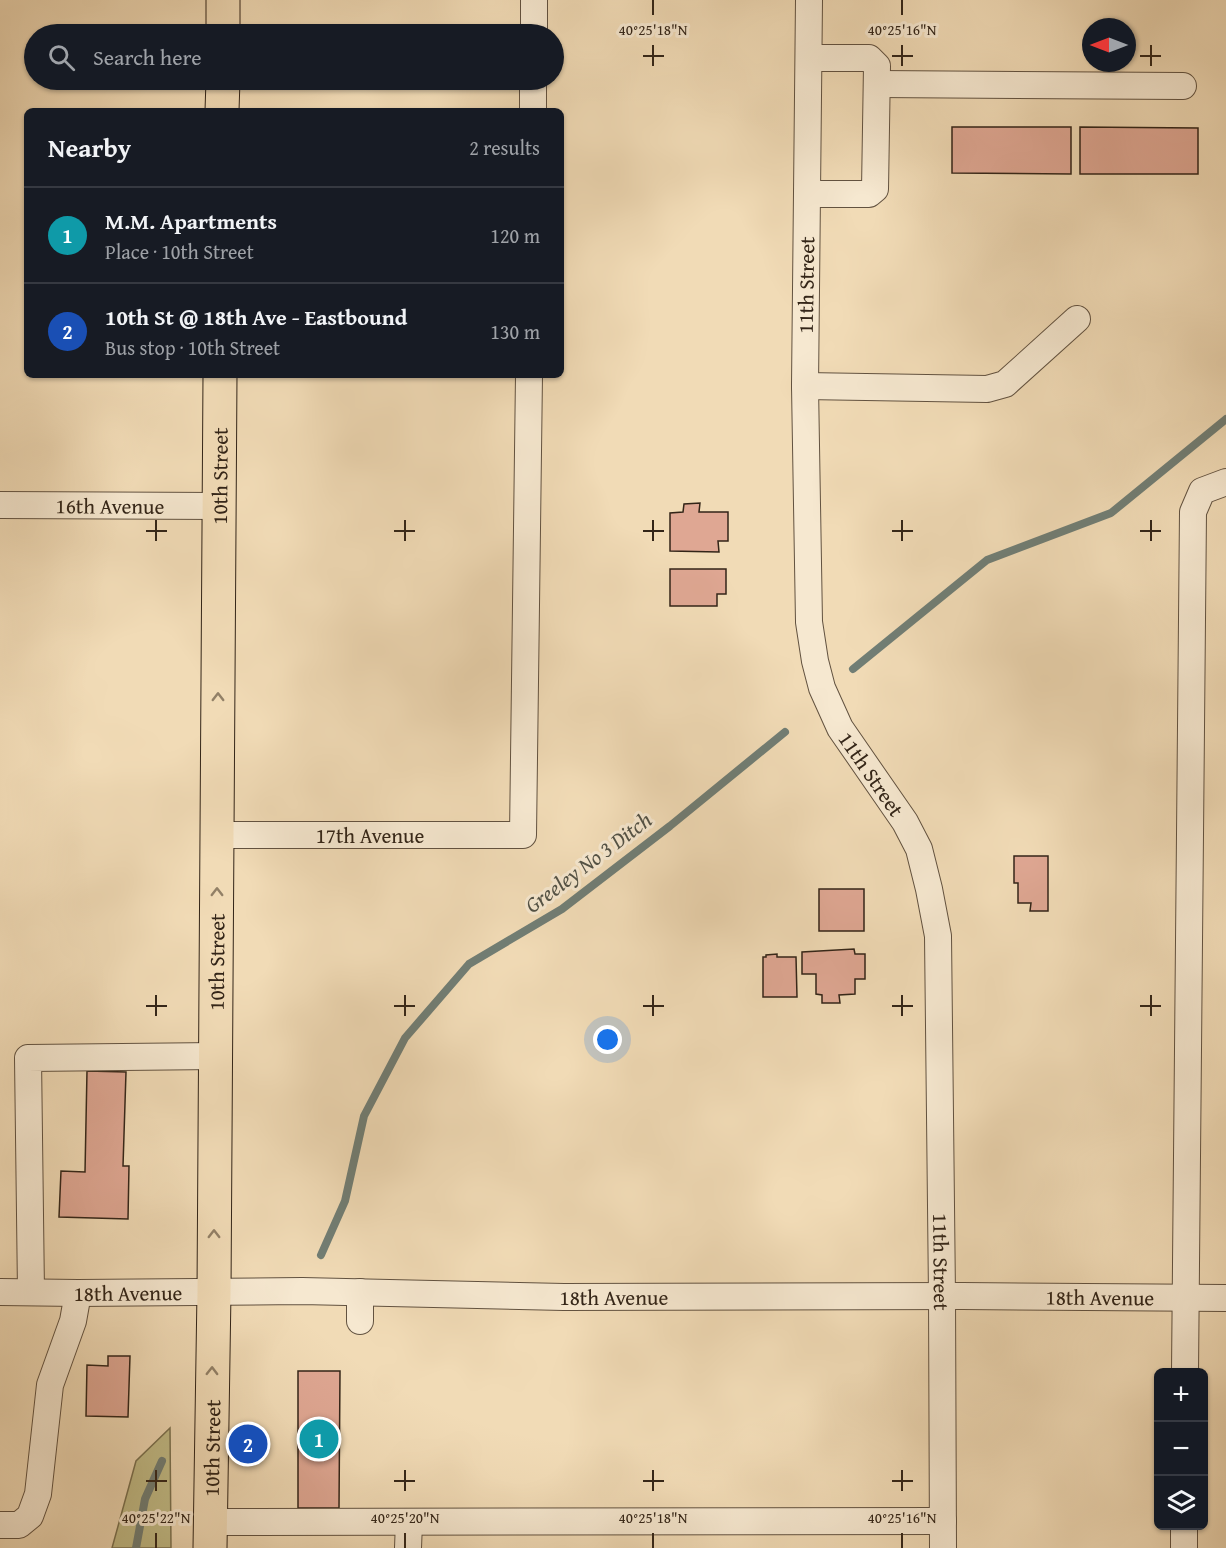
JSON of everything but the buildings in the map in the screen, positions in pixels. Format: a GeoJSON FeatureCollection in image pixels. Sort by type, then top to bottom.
{"type":"FeatureCollection","features":[{"type":"Feature","properties":{"kind":"main road"},"geometry":{"type":"LineString","coordinates":[[223,24],[224,0]]}},
{"type":"Feature","properties":{"kind":"main road"},"geometry":{"type":"LineString","coordinates":[[222,108],[223,90]]}},
{"type":"Feature","properties":{"kind":"main road","name":"10th Street"},"geometry":{"type":"LineString","coordinates":[[209,1535],[214,1292],[220,378]]}},
{"type":"Feature","properties":{"kind":"street"},"geometry":{"type":"LineString","coordinates":[[534,0],[534,24]]}},
{"type":"Feature","properties":{"kind":"street","name":"11th Street"},"geometry":{"type":"LineString","coordinates":[[809,0],[805,386],[810,622],[815,661],[822,688],[840,728],[905,822],[919,849],[938,936],[943,1548]]}},
{"type":"Feature","properties":{"kind":"street"},"geometry":{"type":"LineString","coordinates":[[807,194],[869,194],[875,189],[878,84],[877,66],[869,58],[809,58]]}},
{"type":"Feature","properties":{"kind":"street"},"geometry":{"type":"LineString","coordinates":[[878,84],[1183,87]]}},
{"type":"Feature","properties":{"kind":"street"},"geometry":{"type":"LineString","coordinates":[[533,90],[533,108]]}},
{"type":"Feature","properties":{"kind":"street"},"geometry":{"type":"LineString","coordinates":[[805,386],[987,389],[1005,384],[1077,319]]}},
{"type":"Feature","properties":{"kind":"street","name":"17th Avenue"},"geometry":{"type":"LineString","coordinates":[[218,835],[523,835],[529,378]]}},
{"type":"Feature","properties":{"kind":"street"},"geometry":{"type":"LineString","coordinates":[[1185,1368],[1193,512],[1202,491],[1226,482]]}},
{"type":"Feature","properties":{"kind":"street","name":"16th Avenue"},"geometry":{"type":"LineString","coordinates":[[0,505],[219,506]]}},
{"type":"Feature","properties":{"kind":"street"},"geometry":{"type":"LineString","coordinates":[[31,1292],[28,1058],[216,1056]]}},
{"type":"Feature","properties":{"kind":"street","name":"18th Avenue"},"geometry":{"type":"LineString","coordinates":[[0,1292],[1226,1298]]}},
{"type":"Feature","properties":{"kind":"street"},"geometry":{"type":"LineString","coordinates":[[360,1292],[360,1321]]}},
{"type":"Feature","properties":{"kind":"street"},"geometry":{"type":"LineString","coordinates":[[0,1525],[19,1525],[30,1516],[38,1494],[50,1385],[73,1322],[78,1293]]}},
{"type":"Feature","properties":{"kind":"street"},"geometry":{"type":"LineString","coordinates":[[209,1535],[410,1522],[943,1521]]}},
{"type":"Feature","properties":{"kind":"street"},"geometry":{"type":"LineString","coordinates":[[408,1548],[410,1522]]}},
{"type":"Feature","properties":{"kind":"street"},"geometry":{"type":"LineString","coordinates":[[1184,1530],[1184,1548]]}},
{"type":"Feature","properties":{"kind":"shaded area"},"geometry":{"type":"Polygon","coordinates":[[[170,1428],[171,1548],[112,1548],[136,1461],[170,1428]]]}},
{"type":"Feature","properties":{"kind":"waterway","name":"Greeley No 3 Ditch"},"geometry":{"type":"LineString","coordinates":[[853,669],[987,560],[1111,513],[1226,419]]}},
{"type":"Feature","properties":{"kind":"waterway","name":"Greeley No 3 Ditch"},"geometry":{"type":"LineString","coordinates":[[321,1255],[345,1201],[364,1116],[405,1038],[469,964],[562,909],[670,826],[785,732]]}},
{"type":"Feature","properties":{"kind":"waterway","name":"Greeley No 3 Ditch"},"geometry":{"type":"LineString","coordinates":[[136,1548],[145,1499],[162,1461]]}},
{"type":"Feature","properties":{"kind":"place","name":"M.M. Apartments"},"geometry":{"type":"Point","coordinates":[319,1439]}},
{"type":"Feature","properties":{"kind":"place","name":"10th St @ 18th Ave - Eastbound"},"geometry":{"type":"Point","coordinates":[248,1444]}}]}
